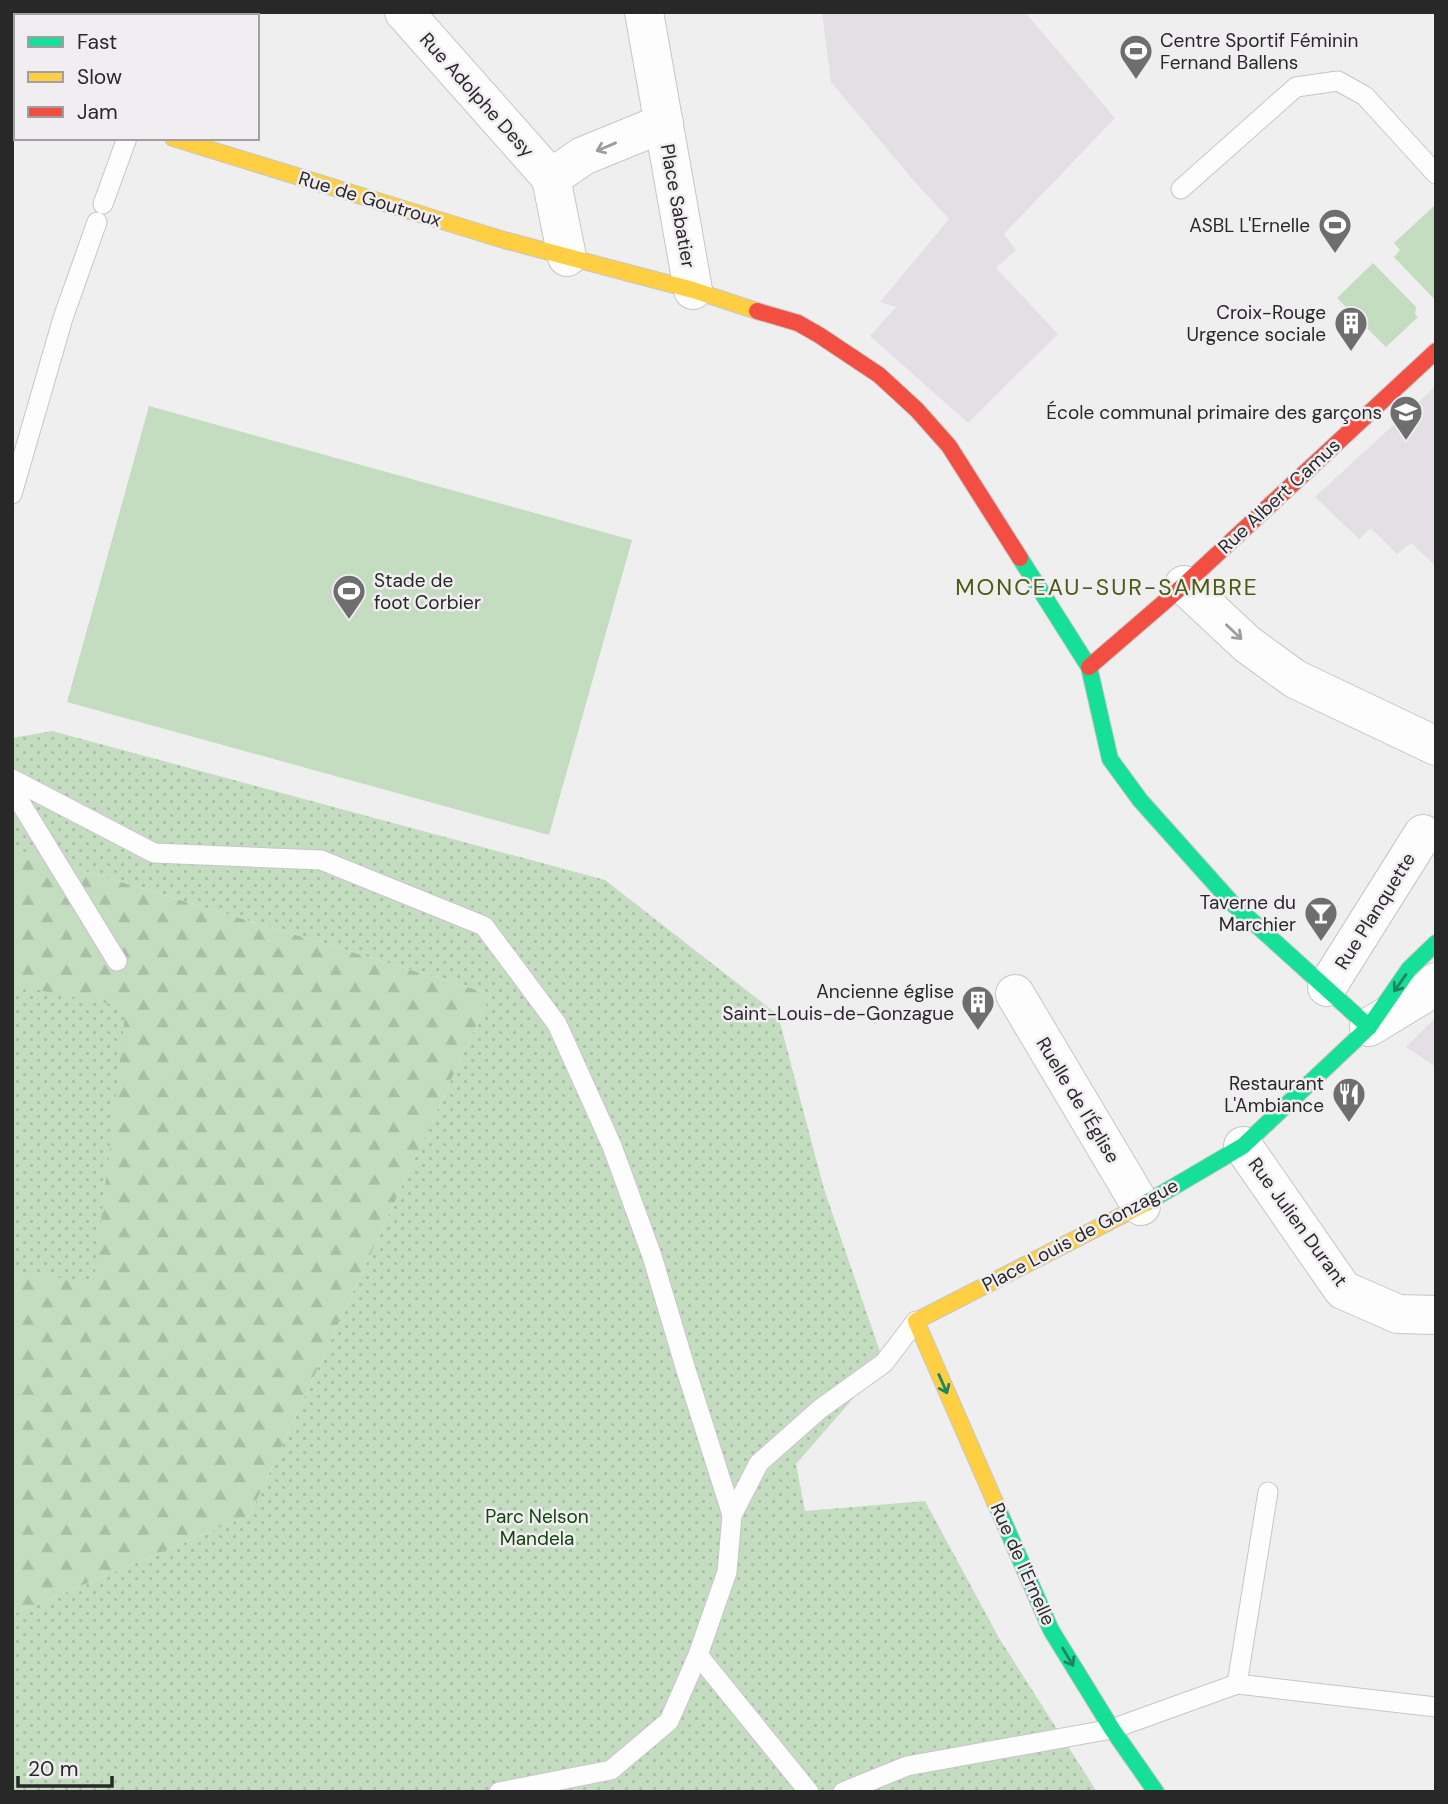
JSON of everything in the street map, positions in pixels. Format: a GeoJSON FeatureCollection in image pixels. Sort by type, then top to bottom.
{"type":"FeatureCollection","features":[{"type":"Feature","properties":{"kind":"street","name":"Rue Adolphe Desy"},"geometry":{"type":"LineString","coordinates":[[404,12],[551,178]]}},
{"type":"Feature","properties":{"kind":"street"},"geometry":{"type":"LineString","coordinates":[[643,12],[663,123]]}},
{"type":"Feature","properties":{"kind":"street","name":"Place Sabatier"},"geometry":{"type":"LineString","coordinates":[[551,178],[583,156],[663,123],[694,290]]}},
{"type":"Feature","properties":{"kind":"street","name":"Rue de Goutroux"},"geometry":{"type":"LineString","coordinates":[[179,140],[567,257]]}},
{"type":"Feature","properties":{"kind":"street"},"geometry":{"type":"LineString","coordinates":[[551,178],[567,257]]}},
{"type":"Feature","properties":{"kind":"street","name":"Place Sabatier"},"geometry":{"type":"LineString","coordinates":[[567,257],[694,290],[727,303],[798,323],[879,375],[917,410],[948,446],[1089,667],[1110,759],[1140,800],[1232,902],[1369,1027]]}},
{"type":"Feature","properties":{"kind":"street","name":"Rue Albert Camus"},"geometry":{"type":"LineString","coordinates":[[1089,667],[1184,585],[1436,351]]}},
{"type":"Feature","properties":{"kind":"street"},"geometry":{"type":"LineString","coordinates":[[1184,585],[1247,644],[1295,680],[1436,746]]}},
{"type":"Feature","properties":{"kind":"street","name":"Rue Planquette"},"geometry":{"type":"LineString","coordinates":[[1326,987],[1423,834]]}},
{"type":"Feature","properties":{"kind":"street","name":"Place Louis de Gonzague"},"geometry":{"type":"LineString","coordinates":[[916,1321],[1141,1206],[1243,1146],[1369,1027],[1409,970],[1436,943]]}},
{"type":"Feature","properties":{"kind":"street"},"geometry":{"type":"LineString","coordinates":[[1369,1027],[1425,993],[1436,982]]}},
{"type":"Feature","properties":{"kind":"street","name":"Ruelle de l'Église"},"geometry":{"type":"LineString","coordinates":[[1015,994],[1141,1206]]}},
{"type":"Feature","properties":{"kind":"street","name":"Rue Julien Durant"},"geometry":{"type":"LineString","coordinates":[[1243,1146],[1343,1290],[1398,1314],[1436,1315]]}},
{"type":"Feature","properties":{"kind":"street","name":"Rue de l'Ernelle"},"geometry":{"type":"LineString","coordinates":[[916,1321],[1051,1630],[1112,1729],[1156,1792]]}},
{"type":"Feature","properties":{"kind":"lane"},"geometry":{"type":"LineString","coordinates":[[1181,189],[1296,87],[1338,80],[1365,96],[1436,174]]}},
{"type":"Feature","properties":{"kind":"lane"},"geometry":{"type":"LineString","coordinates":[[12,494],[63,318],[126,140]]}},
{"type":"Feature","properties":{"kind":"lane"},"geometry":{"type":"LineString","coordinates":[[12,779],[154,853],[321,860],[484,926],[557,1024],[612,1146],[652,1256],[732,1515]]}},
{"type":"Feature","properties":{"kind":"lane"},"geometry":{"type":"LineString","coordinates":[[12,789],[117,961]]}},
{"type":"Feature","properties":{"kind":"lane"},"geometry":{"type":"LineString","coordinates":[[499,1792],[611,1770],[668,1721],[698,1656],[727,1572],[732,1515],[759,1463],[820,1409],[884,1363],[916,1321]]}},
{"type":"Feature","properties":{"kind":"lane"},"geometry":{"type":"LineString","coordinates":[[1237,1684],[1268,1492]]}},
{"type":"Feature","properties":{"kind":"lane"},"geometry":{"type":"LineString","coordinates":[[698,1656],[809,1792]]}},
{"type":"Feature","properties":{"kind":"lane"},"geometry":{"type":"LineString","coordinates":[[843,1792],[907,1766],[1112,1729],[1237,1684],[1436,1707]]}},
{"type":"Feature","properties":{"kind":"shaded area"},"geometry":{"type":"Polygon","coordinates":[[[822,12],[1025,12],[1115,118],[1004,234],[1016,250],[996,268],[1058,334],[968,423],[870,336],[896,307],[880,302],[949,219],[831,82],[822,12]]]}},
{"type":"Feature","properties":{"kind":"shaded area","name":"École communal primaire des garçons"},"geometry":{"type":"Polygon","coordinates":[[[1436,386],[1436,566],[1411,543],[1397,554],[1371,528],[1359,539],[1315,497],[1436,386]]]}},
{"type":"Feature","properties":{"kind":"shaded area"},"geometry":{"type":"Polygon","coordinates":[[[1436,1017],[1436,1067],[1406,1047],[1436,1017]]]}},
{"type":"Feature","properties":{"kind":"green space"},"geometry":{"type":"Polygon","coordinates":[[[1434,206],[1436,301],[1394,257],[1400,250],[1394,243],[1434,206]]]}},
{"type":"Feature","properties":{"kind":"green space"},"geometry":{"type":"Polygon","coordinates":[[[1373,263],[1416,307],[1415,314],[1418,317],[1386,347],[1337,298],[1373,263]]]}},
{"type":"Feature","properties":{"kind":"green space","name":"Stade de foot Corbier"},"geometry":{"type":"Polygon","coordinates":[[[149,406],[632,540],[549,835],[67,702],[149,406]]]}},
{"type":"Feature","properties":{"kind":"green space","name":"Parc Nelson Mandela"},"geometry":{"type":"Polygon","coordinates":[[[52,731],[605,880],[778,1015],[824,1189],[884,1363],[796,1464],[805,1511],[925,1501],[999,1638],[1097,1792],[12,1792],[12,1615],[250,1515],[491,994],[12,849],[12,738],[52,731]]]}},
{"type":"Feature","properties":{"kind":"green space"},"geometry":{"type":"Polygon","coordinates":[[[12,849],[491,994],[250,1515],[12,1615],[12,849]]]}},
{"type":"Feature","properties":{"kind":"green space"},"geometry":{"type":"Polygon","coordinates":[[[12,985],[126,1007],[94,1282],[12,1272],[12,985]]]}},
{"type":"Feature","properties":{"kind":"traffic: fast"},"geometry":{"type":"LineString","coordinates":[[1020,558],[1089,667],[1110,759],[1140,800],[1232,903],[1369,1027]]}},
{"type":"Feature","properties":{"kind":"traffic: fast"},"geometry":{"type":"LineString","coordinates":[[1146,1203],[1243,1146],[1369,1027],[1409,969],[1436,943]]}},
{"type":"Feature","properties":{"kind":"traffic: fast"},"geometry":{"type":"LineString","coordinates":[[995,1502],[1051,1630],[1112,1729],[1156,1792]]}},
{"type":"Feature","properties":{"kind":"traffic: slow"},"geometry":{"type":"LineString","coordinates":[[179,140],[504,240],[693,290],[757,311]]}},
{"type":"Feature","properties":{"kind":"traffic: slow"},"geometry":{"type":"LineString","coordinates":[[995,1502],[916,1321],[1146,1203]]}},
{"type":"Feature","properties":{"kind":"traffic: jam"},"geometry":{"type":"LineString","coordinates":[[757,311],[798,323],[819,335],[879,375],[917,410],[949,446],[1020,558]]}},
{"type":"Feature","properties":{"kind":"traffic: jam"},"geometry":{"type":"LineString","coordinates":[[1089,667],[1184,585],[1436,351]]}},
{"type":"Feature","properties":{"kind":"place","name":"Centre Sportif Féminin Fernand Ballens"},"geometry":{"type":"Point","coordinates":[1136,81]}},
{"type":"Feature","properties":{"kind":"place","name":"ASBL L'Ernelle"},"geometry":{"type":"Point","coordinates":[1335,255]}},
{"type":"Feature","properties":{"kind":"place","name":"Croix-Rouge Urgence sociale"},"geometry":{"type":"Point","coordinates":[1351,353]}},
{"type":"Feature","properties":{"kind":"place","name":"École communal primaire des garçons"},"geometry":{"type":"Point","coordinates":[1406,442]}},
{"type":"Feature","properties":{"kind":"place","name":"Stade de foot Corbier"},"geometry":{"type":"Point","coordinates":[349,621]}},
{"type":"Feature","properties":{"kind":"place","name":"Taverne du Marchier"},"geometry":{"type":"Point","coordinates":[1321,943]}},
{"type":"Feature","properties":{"kind":"place","name":"Ancienne église Saint-Louis-de-Gonzague"},"geometry":{"type":"Point","coordinates":[978,1032]}},
{"type":"Feature","properties":{"kind":"place","name":"Restaurant L'Ambiance"},"geometry":{"type":"Point","coordinates":[1349,1124]}},
{"type":"Feature","properties":{"kind":"district","name":"MONCEAU-SUR-SAMBRE"},"geometry":{"type":"Point","coordinates":[1107,587]}}]}
